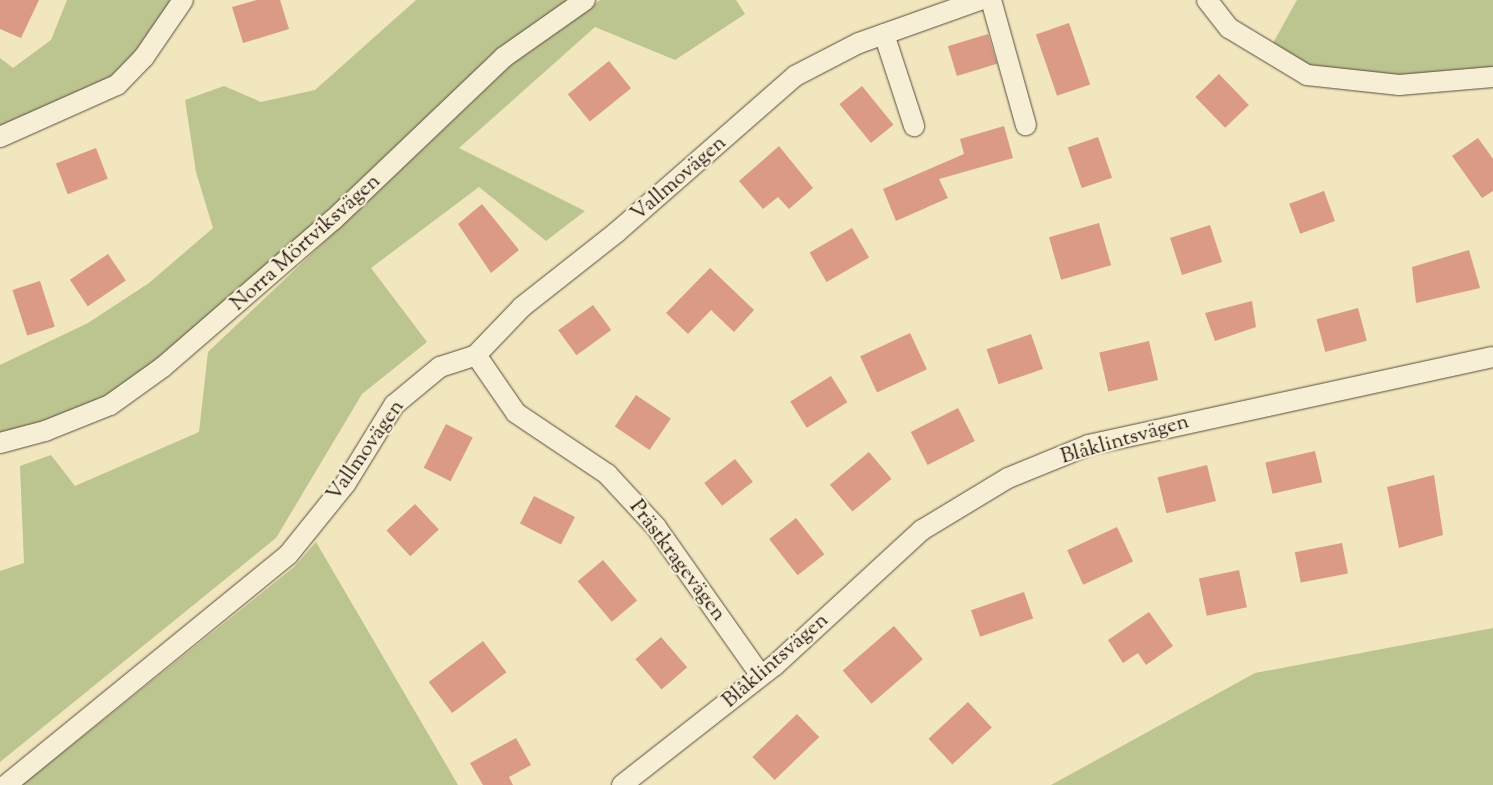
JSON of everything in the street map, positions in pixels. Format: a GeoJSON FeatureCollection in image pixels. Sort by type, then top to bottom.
{"type":"FeatureCollection","features":[{"type":"Feature","properties":{"kind":"street"},"geometry":{"type":"LineString","coordinates":[[0,137],[117,85],[144,57],[183,0]]}},
{"type":"Feature","properties":{"kind":"street","name":"Norra Mörtviksvägen"},"geometry":{"type":"LineString","coordinates":[[0,443],[45,431],[110,404],[163,367],[326,226],[504,57],[585,0]]}},
{"type":"Feature","properties":{"kind":"street","name":"Vallmovägen"},"geometry":{"type":"LineString","coordinates":[[6,785],[288,555],[346,483],[394,405],[440,367],[476,355],[522,307],[617,232],[795,76],[884,34],[980,0]]}},
{"type":"Feature","properties":{"kind":"street"},"geometry":{"type":"LineString","coordinates":[[991,0],[1026,125]]}},
{"type":"Feature","properties":{"kind":"street"},"geometry":{"type":"LineString","coordinates":[[1207,0],[1229,28],[1307,75],[1399,84],[1493,76]]}},
{"type":"Feature","properties":{"kind":"street"},"geometry":{"type":"LineString","coordinates":[[884,34],[914,126]]}},
{"type":"Feature","properties":{"kind":"street","name":"Prästkragevägen"},"geometry":{"type":"LineString","coordinates":[[476,355],[516,414],[607,474],[656,527],[761,676]]}},
{"type":"Feature","properties":{"kind":"street","name":"Blåklintsvägen"},"geometry":{"type":"LineString","coordinates":[[625,784],[761,676],[922,530],[1008,478],[1089,445],[1493,357]]}},
{"type":"Feature","properties":{"kind":"green space"},"geometry":{"type":"Polygon","coordinates":[[[67,0],[183,0],[117,85],[0,137],[0,58],[13,68],[51,40],[67,0]]]}},
{"type":"Feature","properties":{"kind":"green space"},"geometry":{"type":"Polygon","coordinates":[[[416,0],[585,0],[110,405],[0,443],[0,365],[88,323],[149,283],[213,228],[196,172],[185,100],[224,86],[261,102],[315,90],[416,0]]]}},
{"type":"Feature","properties":{"kind":"green space"},"geometry":{"type":"Polygon","coordinates":[[[600,0],[736,0],[745,14],[675,60],[595,27],[459,148],[585,211],[546,241],[479,187],[371,268],[427,342],[362,394],[276,538],[0,762],[0,571],[24,563],[20,466],[51,455],[75,486],[199,432],[208,352],[513,63],[600,0]]]}},
{"type":"Feature","properties":{"kind":"green space"},"geometry":{"type":"Polygon","coordinates":[[[1297,0],[1493,0],[1493,77],[1307,75],[1268,52],[1297,0]]]}},
{"type":"Feature","properties":{"kind":"green space"},"geometry":{"type":"Polygon","coordinates":[[[316,542],[458,785],[22,785],[294,567],[316,542]]]}},
{"type":"Feature","properties":{"kind":"green space"},"geometry":{"type":"Polygon","coordinates":[[[1493,628],[1493,785],[1051,785],[1255,673],[1493,628]]]}},
{"type":"Feature","properties":{"kind":"building"},"geometry":{"type":"Polygon","coordinates":[[[0,0],[39,0],[21,38],[0,29],[0,0]]]}},
{"type":"Feature","properties":{"kind":"building"},"geometry":{"type":"Polygon","coordinates":[[[257,0],[280,0],[289,29],[243,43],[232,7],[257,0]]]}},
{"type":"Feature","properties":{"kind":"building"},"geometry":{"type":"Polygon","coordinates":[[[1069,23],[1090,84],[1057,96],[1036,34],[1069,23]]]}},
{"type":"Feature","properties":{"kind":"building"},"geometry":{"type":"Polygon","coordinates":[[[988,34],[997,64],[957,76],[948,46],[988,34]]]}},
{"type":"Feature","properties":{"kind":"building"},"geometry":{"type":"Polygon","coordinates":[[[609,61],[631,88],[590,122],[568,94],[609,61]]]}},
{"type":"Feature","properties":{"kind":"building"},"geometry":{"type":"Polygon","coordinates":[[[1219,74],[1249,105],[1225,128],[1195,97],[1219,74]]]}},
{"type":"Feature","properties":{"kind":"building"},"geometry":{"type":"Polygon","coordinates":[[[862,86],[893,125],[871,143],[839,104],[862,86]]]}},
{"type":"Feature","properties":{"kind":"building"},"geometry":{"type":"Polygon","coordinates":[[[1004,126],[1013,158],[939,179],[948,198],[896,221],[883,189],[964,154],[960,139],[1004,126]]]}},
{"type":"Feature","properties":{"kind":"building"},"geometry":{"type":"Polygon","coordinates":[[[1098,137],[1112,178],[1082,188],[1068,147],[1098,137]]]}},
{"type":"Feature","properties":{"kind":"building"},"geometry":{"type":"Polygon","coordinates":[[[1478,138],[1493,159],[1493,191],[1482,198],[1452,156],[1478,138]]]}},
{"type":"Feature","properties":{"kind":"building"},"geometry":{"type":"Polygon","coordinates":[[[779,146],[813,188],[789,209],[778,197],[763,209],[739,181],[779,146]]]}},
{"type":"Feature","properties":{"kind":"building"},"geometry":{"type":"Polygon","coordinates":[[[96,148],[108,179],[68,194],[56,163],[96,148]]]}},
{"type":"Feature","properties":{"kind":"building"},"geometry":{"type":"Polygon","coordinates":[[[1324,191],[1335,221],[1300,234],[1289,204],[1324,191]]]}},
{"type":"Feature","properties":{"kind":"building"},"geometry":{"type":"Polygon","coordinates":[[[482,204],[519,250],[491,273],[458,224],[482,204]]]}},
{"type":"Feature","properties":{"kind":"building"},"geometry":{"type":"Polygon","coordinates":[[[1099,223],[1111,265],[1061,280],[1049,237],[1099,223]]]}},
{"type":"Feature","properties":{"kind":"building"},"geometry":{"type":"Polygon","coordinates":[[[1210,225],[1222,262],[1182,275],[1170,238],[1210,225]]]}},
{"type":"Feature","properties":{"kind":"building"},"geometry":{"type":"Polygon","coordinates":[[[852,228],[869,257],[827,282],[810,252],[852,228]]]}},
{"type":"Feature","properties":{"kind":"building"},"geometry":{"type":"Polygon","coordinates":[[[1469,250],[1480,288],[1416,303],[1412,267],[1469,250]]]}},
{"type":"Feature","properties":{"kind":"building"},"geometry":{"type":"Polygon","coordinates":[[[108,254],[126,281],[88,306],[70,280],[108,254]]]}},
{"type":"Feature","properties":{"kind":"building"},"geometry":{"type":"Polygon","coordinates":[[[710,268],[754,310],[734,332],[711,310],[688,334],[666,313],[710,268]]]}},
{"type":"Feature","properties":{"kind":"building"},"geometry":{"type":"Polygon","coordinates":[[[40,281],[55,327],[27,336],[12,290],[40,281]]]}},
{"type":"Feature","properties":{"kind":"building"},"geometry":{"type":"Polygon","coordinates":[[[1252,301],[1256,327],[1215,341],[1205,313],[1252,301]]]}},
{"type":"Feature","properties":{"kind":"building"},"geometry":{"type":"Polygon","coordinates":[[[593,305],[611,330],[576,355],[558,330],[593,305]]]}},
{"type":"Feature","properties":{"kind":"building"},"geometry":{"type":"Polygon","coordinates":[[[1358,308],[1367,341],[1325,352],[1316,319],[1358,308]]]}},
{"type":"Feature","properties":{"kind":"building"},"geometry":{"type":"Polygon","coordinates":[[[910,333],[927,369],[877,392],[860,356],[910,333]]]}},
{"type":"Feature","properties":{"kind":"building"},"geometry":{"type":"Polygon","coordinates":[[[1031,334],[1043,369],[999,384],[987,349],[1031,334]]]}},
{"type":"Feature","properties":{"kind":"building"},"geometry":{"type":"Polygon","coordinates":[[[1149,341],[1158,380],[1108,391],[1099,352],[1149,341]]]}},
{"type":"Feature","properties":{"kind":"building"},"geometry":{"type":"Polygon","coordinates":[[[831,376],[847,402],[807,428],[790,401],[831,376]]]}},
{"type":"Feature","properties":{"kind":"building"},"geometry":{"type":"Polygon","coordinates":[[[636,395],[671,418],[650,450],[615,427],[636,395]]]}},
{"type":"Feature","properties":{"kind":"building"},"geometry":{"type":"Polygon","coordinates":[[[958,408],[975,441],[928,465],[911,432],[958,408]]]}},
{"type":"Feature","properties":{"kind":"building"},"geometry":{"type":"Polygon","coordinates":[[[446,424],[473,438],[450,481],[424,468],[446,424]]]}},
{"type":"Feature","properties":{"kind":"building"},"geometry":{"type":"Polygon","coordinates":[[[1315,451],[1322,482],[1273,494],[1265,462],[1315,451]]]}},
{"type":"Feature","properties":{"kind":"building"},"geometry":{"type":"Polygon","coordinates":[[[869,452],[891,479],[852,512],[830,485],[869,452]]]}},
{"type":"Feature","properties":{"kind":"building"},"geometry":{"type":"Polygon","coordinates":[[[735,459],[753,482],[722,506],[704,483],[735,459]]]}},
{"type":"Feature","properties":{"kind":"building"},"geometry":{"type":"Polygon","coordinates":[[[1207,465],[1216,501],[1166,513],[1158,477],[1207,465]]]}},
{"type":"Feature","properties":{"kind":"building"},"geometry":{"type":"Polygon","coordinates":[[[1434,475],[1443,535],[1399,548],[1387,487],[1434,475]]]}},
{"type":"Feature","properties":{"kind":"building"},"geometry":{"type":"Polygon","coordinates":[[[534,496],[575,517],[561,545],[520,524],[534,496]]]}},
{"type":"Feature","properties":{"kind":"building"},"geometry":{"type":"Polygon","coordinates":[[[415,504],[439,530],[410,556],[386,531],[415,504]]]}},
{"type":"Feature","properties":{"kind":"building"},"geometry":{"type":"Polygon","coordinates":[[[796,518],[824,554],[798,575],[769,539],[796,518]]]}},
{"type":"Feature","properties":{"kind":"building"},"geometry":{"type":"Polygon","coordinates":[[[1117,527],[1133,561],[1083,585],[1067,550],[1117,527]]]}},
{"type":"Feature","properties":{"kind":"building"},"geometry":{"type":"Polygon","coordinates":[[[1342,543],[1348,573],[1301,583],[1295,552],[1342,543]]]}},
{"type":"Feature","properties":{"kind":"building"},"geometry":{"type":"Polygon","coordinates":[[[603,560],[637,601],[612,622],[578,581],[603,560]]]}},
{"type":"Feature","properties":{"kind":"building"},"geometry":{"type":"Polygon","coordinates":[[[1239,570],[1247,607],[1207,616],[1199,579],[1239,570]]]}},
{"type":"Feature","properties":{"kind":"building"},"geometry":{"type":"Polygon","coordinates":[[[1024,592],[1033,618],[980,637],[971,610],[1024,592]]]}},
{"type":"Feature","properties":{"kind":"building"},"geometry":{"type":"Polygon","coordinates":[[[1149,612],[1173,646],[1146,665],[1138,653],[1123,663],[1108,640],[1149,612]]]}},
{"type":"Feature","properties":{"kind":"building"},"geometry":{"type":"Polygon","coordinates":[[[894,626],[923,659],[872,704],[843,671],[894,626]]]}},
{"type":"Feature","properties":{"kind":"building"},"geometry":{"type":"Polygon","coordinates":[[[661,637],[687,667],[662,689],[635,659],[661,637]]]}},
{"type":"Feature","properties":{"kind":"building"},"geometry":{"type":"Polygon","coordinates":[[[483,641],[506,672],[452,713],[429,682],[483,641]]]}},
{"type":"Feature","properties":{"kind":"building"},"geometry":{"type":"Polygon","coordinates":[[[968,702],[992,728],[952,764],[929,739],[968,702]]]}},
{"type":"Feature","properties":{"kind":"building"},"geometry":{"type":"Polygon","coordinates":[[[797,714],[819,737],[775,780],[752,757],[797,714]]]}},
{"type":"Feature","properties":{"kind":"building"},"geometry":{"type":"Polygon","coordinates":[[[516,738],[531,765],[509,777],[513,785],[483,785],[470,763],[516,738]]]}}]}
